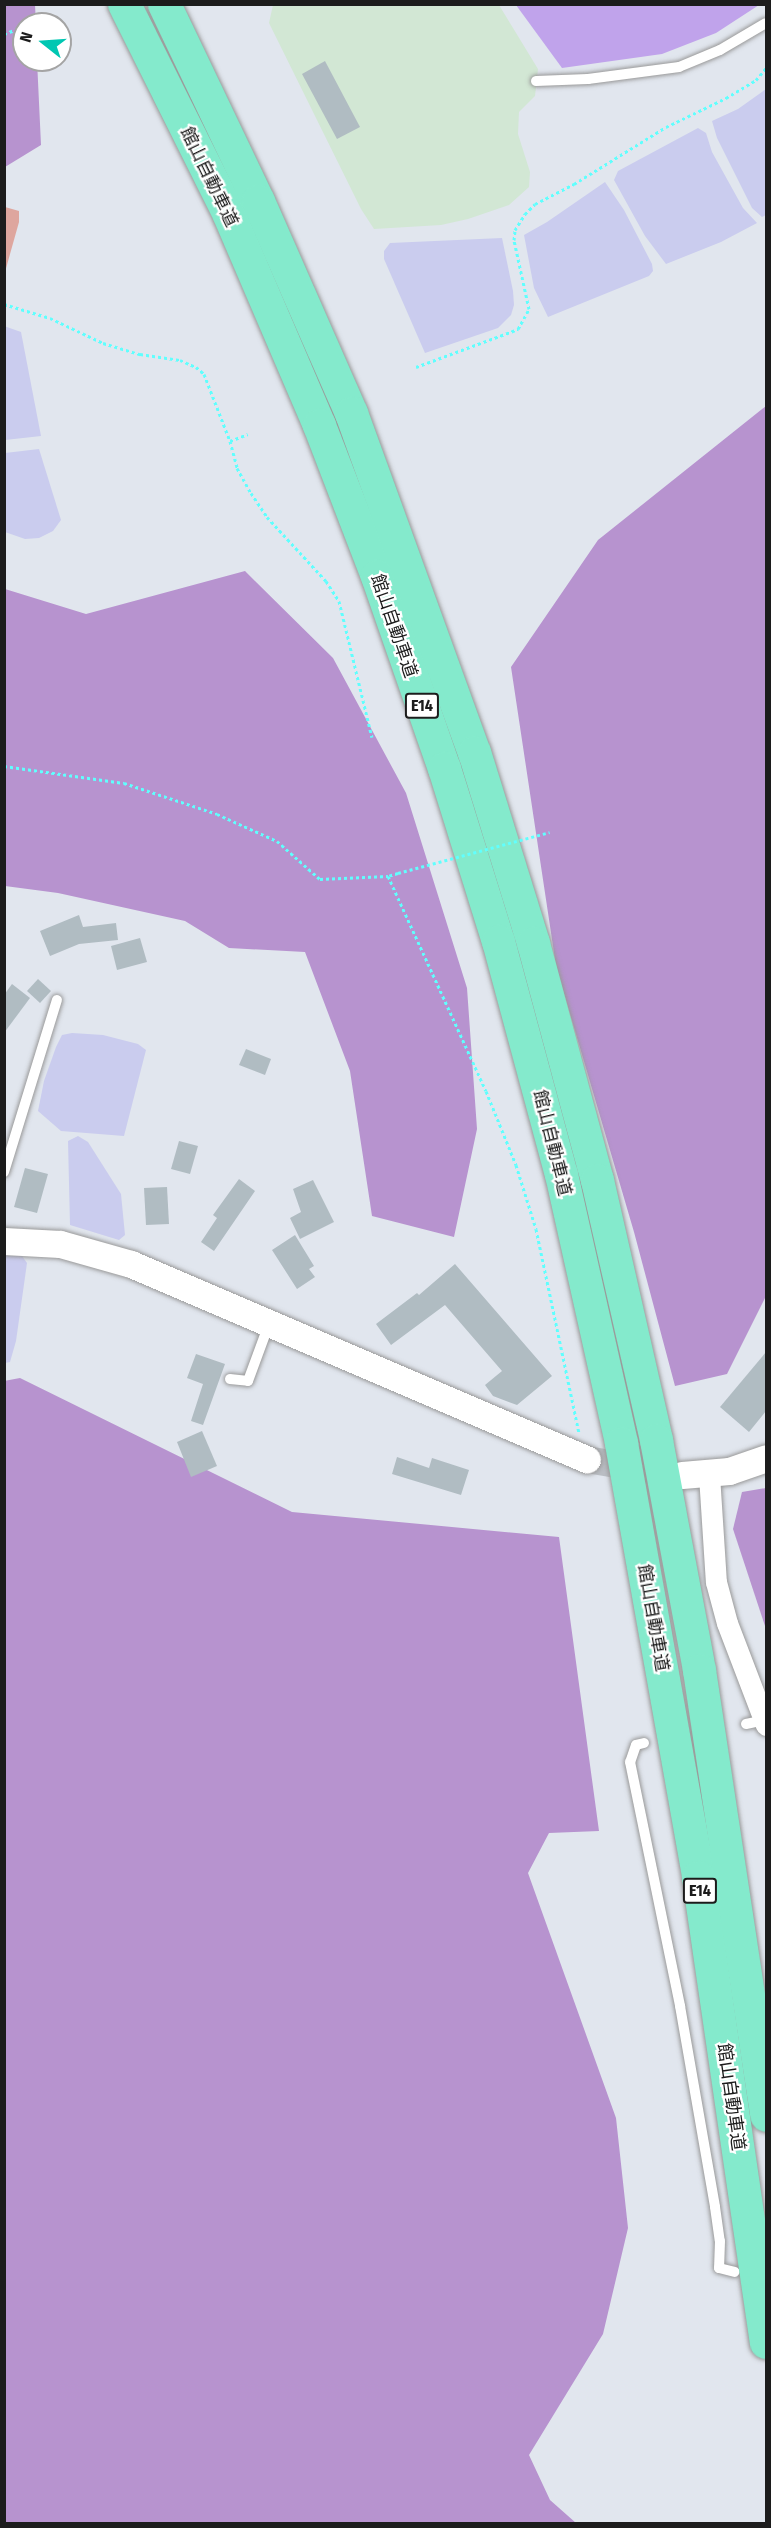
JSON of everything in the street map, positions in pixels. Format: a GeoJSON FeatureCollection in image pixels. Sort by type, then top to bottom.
{"type":"FeatureCollection","features":[{"type":"Feature","properties":{"kind":"highway","name":"館山自動車道"},"geometry":{"type":"LineString","coordinates":[[124,4],[229,215],[319,424],[377,576],[444,768],[498,941],[561,1174],[621,1443],[698,1877],[766,2342]]}},
{"type":"Feature","properties":{"kind":"highway","name":"館山自動車道"},"geometry":{"type":"LineString","coordinates":[[164,4],[258,201],[351,413],[474,752],[533,943],[597,1180],[656,1440],[699,1671],[766,2115]]}},
{"type":"Feature","properties":{"kind":"street"},"geometry":{"type":"LineString","coordinates":[[4,1241],[60,1244],[90,1250],[130,1264],[583,1458]]}},
{"type":"Feature","properties":{"kind":"street"},"geometry":{"type":"LineString","coordinates":[[682,1475],[709,1475],[729,1471],[766,1458]]}},
{"type":"Feature","properties":{"kind":"street"},"geometry":{"type":"LineString","coordinates":[[709,1475],[716,1582],[759,1723]]}},
{"type":"Feature","properties":{"kind":"lane"},"geometry":{"type":"LineString","coordinates":[[536,81],[588,79],[679,68],[720,51],[766,23]]}},
{"type":"Feature","properties":{"kind":"lane"},"geometry":{"type":"LineString","coordinates":[[4,1172],[57,1000]]}},
{"type":"Feature","properties":{"kind":"lane"},"geometry":{"type":"LineString","coordinates":[[230,1378],[248,1380],[269,1324]]}},
{"type":"Feature","properties":{"kind":"lane"},"geometry":{"type":"LineString","coordinates":[[644,1743],[636,1745],[630,1762],[680,2006],[718,2229],[720,2268],[735,2272]]}},
{"type":"Feature","properties":{"kind":"path"},"geometry":{"type":"LineString","coordinates":[[416,367],[518,329],[529,309],[514,240],[515,230],[525,214],[535,204],[574,184],[666,127],[726,98],[756,80],[766,69]]}},
{"type":"Feature","properties":{"kind":"path"},"geometry":{"type":"LineString","coordinates":[[4,304],[50,318],[103,343],[140,354],[180,360],[196,367],[204,374],[230,441],[237,468],[251,493],[267,517],[326,581],[339,601],[372,737]]}},
{"type":"Feature","properties":{"kind":"path"},"geometry":{"type":"LineString","coordinates":[[230,441],[248,434]]}},
{"type":"Feature","properties":{"kind":"path"},"geometry":{"type":"LineString","coordinates":[[4,766],[124,783],[217,814],[277,841],[320,879],[388,876],[550,832]]}},
{"type":"Feature","properties":{"kind":"path"},"geometry":{"type":"LineString","coordinates":[[388,876],[486,1091],[516,1164],[536,1229],[563,1366],[579,1425],[583,1458]]}},
{"type":"Feature","properties":{"kind":"shaded area"},"geometry":{"type":"Polygon","coordinates":[[[5,4],[35,5],[35,12],[12,12],[12,72],[38,72],[41,145],[5,167],[5,4]]]}},
{"type":"Feature","properties":{"kind":"shaded area"},"geometry":{"type":"Polygon","coordinates":[[[273,5],[499,5],[538,69],[535,96],[519,112],[518,134],[530,172],[529,187],[509,205],[468,219],[441,225],[374,229],[361,209],[269,23],[273,5]]]}},
{"type":"Feature","properties":{"kind":"shaded area"},"geometry":{"type":"Polygon","coordinates":[[[516,5],[759,5],[716,33],[662,54],[562,68],[516,5]]]}},
{"type":"Feature","properties":{"kind":"shaded area"},"geometry":{"type":"Polygon","coordinates":[[[766,89],[766,215],[762,217],[752,208],[717,138],[712,121],[738,109],[766,89]]]}},
{"type":"Feature","properties":{"kind":"shaded area"},"geometry":{"type":"Polygon","coordinates":[[[698,128],[706,133],[712,152],[743,208],[757,223],[721,242],[666,264],[645,236],[614,180],[618,171],[698,128]]]}},
{"type":"Feature","properties":{"kind":"shaded area"},"geometry":{"type":"Polygon","coordinates":[[[605,182],[624,210],[652,264],[653,271],[649,276],[548,317],[534,288],[524,235],[605,182]]]}},
{"type":"Feature","properties":{"kind":"shaded area"},"geometry":{"type":"Polygon","coordinates":[[[5,207],[19,211],[19,222],[5,272],[5,207]]]}},
{"type":"Feature","properties":{"kind":"shaded area"},"geometry":{"type":"Polygon","coordinates":[[[502,238],[513,291],[514,305],[511,315],[498,328],[425,353],[384,259],[384,251],[390,243],[502,238]]]}},
{"type":"Feature","properties":{"kind":"shaded area"},"geometry":{"type":"Polygon","coordinates":[[[4,326],[21,332],[41,436],[5,440],[4,326]]]}},
{"type":"Feature","properties":{"kind":"shaded area"},"geometry":{"type":"Polygon","coordinates":[[[766,406],[766,1296],[727,1374],[675,1386],[634,1232],[556,966],[511,667],[598,540],[766,406]]]}},
{"type":"Feature","properties":{"kind":"shaded area"},"geometry":{"type":"Polygon","coordinates":[[[39,449],[61,520],[53,531],[39,538],[25,539],[5,532],[5,453],[39,449]]]}},
{"type":"Feature","properties":{"kind":"shaded area"},"geometry":{"type":"Polygon","coordinates":[[[245,571],[333,658],[406,793],[467,988],[477,1129],[454,1237],[372,1216],[350,1071],[305,952],[229,948],[185,921],[58,893],[5,886],[5,589],[86,614],[245,571]]]}},
{"type":"Feature","properties":{"kind":"shaded area"},"geometry":{"type":"Polygon","coordinates":[[[72,1033],[103,1035],[138,1044],[146,1050],[124,1136],[61,1131],[38,1111],[44,1081],[56,1047],[62,1035],[72,1033]]]}},
{"type":"Feature","properties":{"kind":"shaded area"},"geometry":{"type":"Polygon","coordinates":[[[78,1136],[88,1142],[121,1194],[125,1235],[119,1240],[70,1225],[68,1141],[78,1136]]]}},
{"type":"Feature","properties":{"kind":"shaded area"},"geometry":{"type":"Polygon","coordinates":[[[4,1255],[22,1256],[27,1263],[16,1341],[10,1362],[5,1363],[4,1255]]]}},
{"type":"Feature","properties":{"kind":"shaded area"},"geometry":{"type":"Polygon","coordinates":[[[20,1378],[292,1512],[559,1537],[599,1831],[549,1833],[528,1873],[616,2118],[628,2228],[603,2334],[529,2455],[550,2500],[576,2523],[5,2523],[4,1381],[20,1378]]]}},
{"type":"Feature","properties":{"kind":"shaded area"},"geometry":{"type":"Polygon","coordinates":[[[766,1488],[766,1629],[733,1529],[742,1492],[766,1488]]]}},
{"type":"Feature","properties":{"kind":"building"},"geometry":{"type":"Polygon","coordinates":[[[325,61],[360,127],[337,139],[302,74],[325,61]]]}},
{"type":"Feature","properties":{"kind":"building"},"geometry":{"type":"Polygon","coordinates":[[[79,915],[83,927],[116,923],[118,940],[79,944],[50,956],[40,931],[79,915]]]}},
{"type":"Feature","properties":{"kind":"building"},"geometry":{"type":"Polygon","coordinates":[[[140,938],[147,962],[117,970],[111,946],[140,938]]]}},
{"type":"Feature","properties":{"kind":"building"},"geometry":{"type":"Polygon","coordinates":[[[38,979],[51,991],[40,1003],[27,991],[38,979]]]}},
{"type":"Feature","properties":{"kind":"building"},"geometry":{"type":"Polygon","coordinates":[[[12,984],[30,998],[4,1033],[4,995],[12,984]]]}},
{"type":"Feature","properties":{"kind":"building"},"geometry":{"type":"Polygon","coordinates":[[[246,1049],[271,1059],[265,1075],[239,1065],[246,1049]]]}},
{"type":"Feature","properties":{"kind":"building"},"geometry":{"type":"Polygon","coordinates":[[[179,1141],[198,1146],[190,1174],[171,1169],[179,1141]]]}},
{"type":"Feature","properties":{"kind":"building"},"geometry":{"type":"Polygon","coordinates":[[[25,1168],[48,1174],[37,1213],[14,1207],[25,1168]]]}},
{"type":"Feature","properties":{"kind":"building"},"geometry":{"type":"Polygon","coordinates":[[[239,1179],[255,1191],[214,1251],[201,1242],[217,1218],[213,1215],[239,1179]]]}},
{"type":"Feature","properties":{"kind":"building"},"geometry":{"type":"Polygon","coordinates":[[[313,1180],[334,1222],[300,1239],[290,1218],[301,1212],[293,1189],[313,1180]]]}},
{"type":"Feature","properties":{"kind":"building"},"geometry":{"type":"Polygon","coordinates":[[[167,1187],[169,1224],[146,1225],[144,1188],[167,1187]]]}},
{"type":"Feature","properties":{"kind":"building"},"geometry":{"type":"Polygon","coordinates":[[[295,1235],[314,1266],[309,1269],[315,1277],[297,1289],[272,1250],[295,1235]]]}},
{"type":"Feature","properties":{"kind":"building"},"geometry":{"type":"Polygon","coordinates":[[[455,1264],[552,1376],[517,1405],[493,1396],[485,1385],[502,1371],[445,1305],[391,1345],[376,1324],[417,1293],[419,1295],[455,1264]]]}},
{"type":"Feature","properties":{"kind":"building"},"geometry":{"type":"Polygon","coordinates":[[[766,1352],[766,1411],[749,1432],[720,1407],[766,1352]]]}},
{"type":"Feature","properties":{"kind":"building"},"geometry":{"type":"Polygon","coordinates":[[[196,1354],[225,1364],[203,1425],[191,1421],[203,1384],[187,1378],[196,1354]]]}},
{"type":"Feature","properties":{"kind":"building"},"geometry":{"type":"Polygon","coordinates":[[[202,1431],[217,1466],[191,1477],[177,1442],[202,1431]]]}},
{"type":"Feature","properties":{"kind":"building"},"geometry":{"type":"Polygon","coordinates":[[[397,1457],[429,1468],[432,1458],[469,1470],[461,1495],[392,1474],[397,1457]]]}},
{"type":"Feature","properties":{"kind":"tunnel"},"geometry":{"type":"LineString","coordinates":[[587,1459],[680,1475]]}}]}
